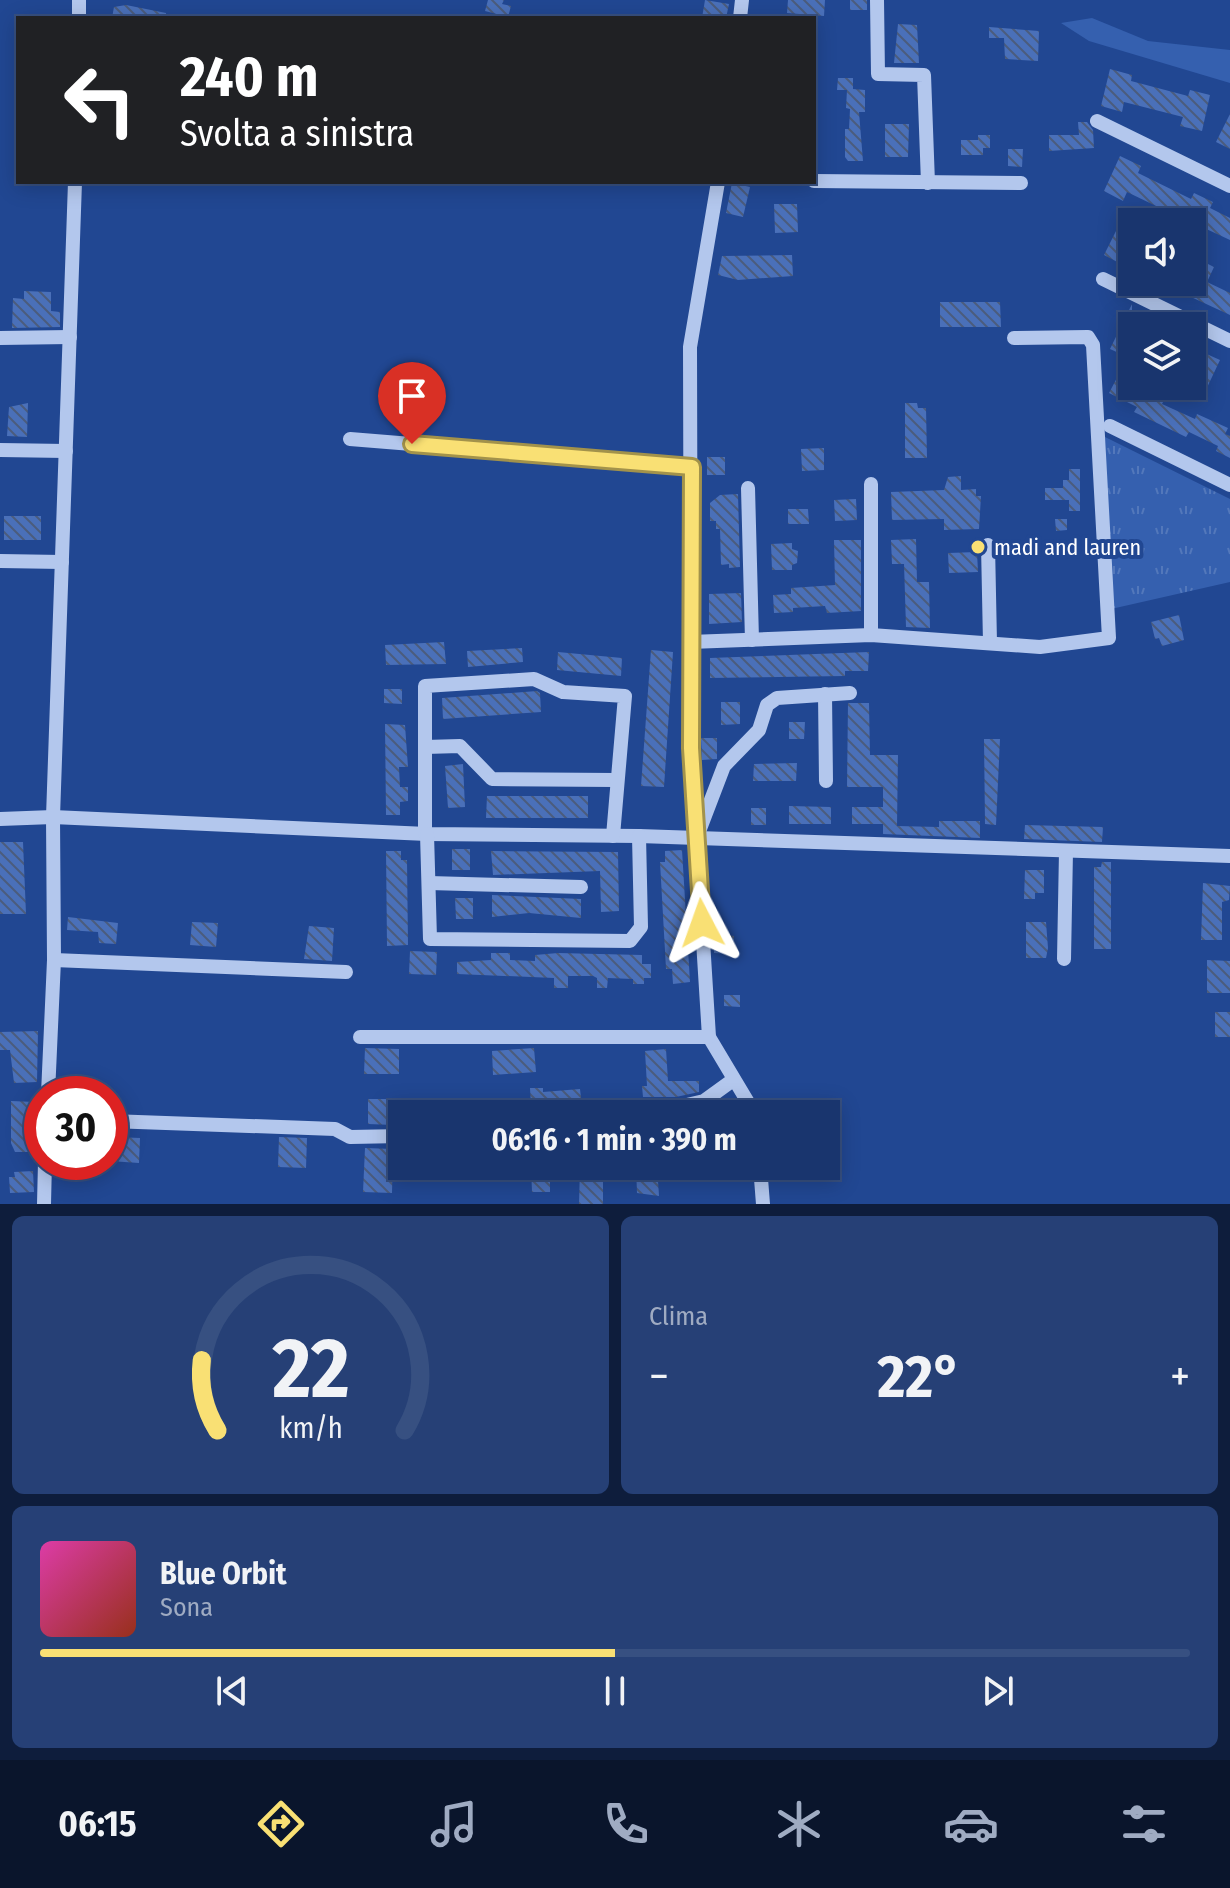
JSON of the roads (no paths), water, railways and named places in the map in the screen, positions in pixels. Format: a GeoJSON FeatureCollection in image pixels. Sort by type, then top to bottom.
{"type":"FeatureCollection","features":[{"type":"Feature","properties":{"kind":"street"},"geometry":{"type":"LineString","coordinates":[[877,0],[878,74],[924,75],[928,183]]}},
{"type":"Feature","properties":{"kind":"street"},"geometry":{"type":"LineString","coordinates":[[1097,121],[1230,186]]}},
{"type":"Feature","properties":{"kind":"street"},"geometry":{"type":"LineString","coordinates":[[816,181],[1021,183]]}},
{"type":"Feature","properties":{"kind":"street"},"geometry":{"type":"LineString","coordinates":[[49,1076],[54,960],[53,817],[75,184]]}},
{"type":"Feature","properties":{"kind":"street"},"geometry":{"type":"LineString","coordinates":[[718,184],[690,347],[690,642],[696,838],[709,1037],[746,1100]]}},
{"type":"Feature","properties":{"kind":"street"},"geometry":{"type":"LineString","coordinates":[[1103,279],[1230,341]]}},
{"type":"Feature","properties":{"kind":"street"},"geometry":{"type":"LineString","coordinates":[[0,338],[70,337]]}},
{"type":"Feature","properties":{"kind":"street"},"geometry":{"type":"LineString","coordinates":[[690,642],[871,635],[1040,647],[1109,638],[1093,345],[1088,337],[1014,338]]}},
{"type":"Feature","properties":{"kind":"street"},"geometry":{"type":"LineString","coordinates":[[1110,426],[1230,485]]}},
{"type":"Feature","properties":{"kind":"street"},"geometry":{"type":"LineString","coordinates":[[350,439],[692,467]]}},
{"type":"Feature","properties":{"kind":"street"},"geometry":{"type":"LineString","coordinates":[[0,450],[66,451]]}},
{"type":"Feature","properties":{"kind":"street"},"geometry":{"type":"LineString","coordinates":[[871,484],[871,635]]}},
{"type":"Feature","properties":{"kind":"street"},"geometry":{"type":"LineString","coordinates":[[748,488],[752,640]]}},
{"type":"Feature","properties":{"kind":"street"},"geometry":{"type":"LineString","coordinates":[[988,545],[990,643]]}},
{"type":"Feature","properties":{"kind":"street"},"geometry":{"type":"LineString","coordinates":[[0,561],[62,562]]}},
{"type":"Feature","properties":{"kind":"street"},"geometry":{"type":"LineString","coordinates":[[613,836],[615,780],[625,696],[563,692],[534,679],[425,686],[430,939],[630,941],[641,927],[639,836]]}},
{"type":"Feature","properties":{"kind":"street"},"geometry":{"type":"LineString","coordinates":[[696,838],[724,766],[759,730],[767,705],[777,698],[850,693]]}},
{"type":"Feature","properties":{"kind":"street"},"geometry":{"type":"LineString","coordinates":[[825,694],[826,781]]}},
{"type":"Feature","properties":{"kind":"street"},"geometry":{"type":"LineString","coordinates":[[425,747],[460,746],[492,779],[615,780]]}},
{"type":"Feature","properties":{"kind":"street"},"geometry":{"type":"LineString","coordinates":[[0,819],[53,817],[426,834],[639,836],[1230,856]]}},
{"type":"Feature","properties":{"kind":"street"},"geometry":{"type":"LineString","coordinates":[[1064,959],[1066,851]]}},
{"type":"Feature","properties":{"kind":"street"},"geometry":{"type":"LineString","coordinates":[[429,883],[581,887]]}},
{"type":"Feature","properties":{"kind":"street"},"geometry":{"type":"LineString","coordinates":[[54,960],[346,972]]}},
{"type":"Feature","properties":{"kind":"street"},"geometry":{"type":"LineString","coordinates":[[360,1037],[709,1037]]}},
{"type":"Feature","properties":{"kind":"street"},"geometry":{"type":"LineString","coordinates":[[705,1100],[733,1080]]}},
{"type":"Feature","properties":{"kind":"street"},"geometry":{"type":"LineString","coordinates":[[128,1122],[335,1129],[350,1137],[388,1136]]}},
{"type":"Feature","properties":{"kind":"street"},"geometry":{"type":"LineString","coordinates":[[44,1204],[45,1180]]}},
{"type":"Feature","properties":{"kind":"street"},"geometry":{"type":"LineString","coordinates":[[761,1180],[763,1204]]}},
{"type":"Feature","properties":{"kind":"place","name":"madi and lauren"},"geometry":{"type":"Point","coordinates":[978,547]}}]}
